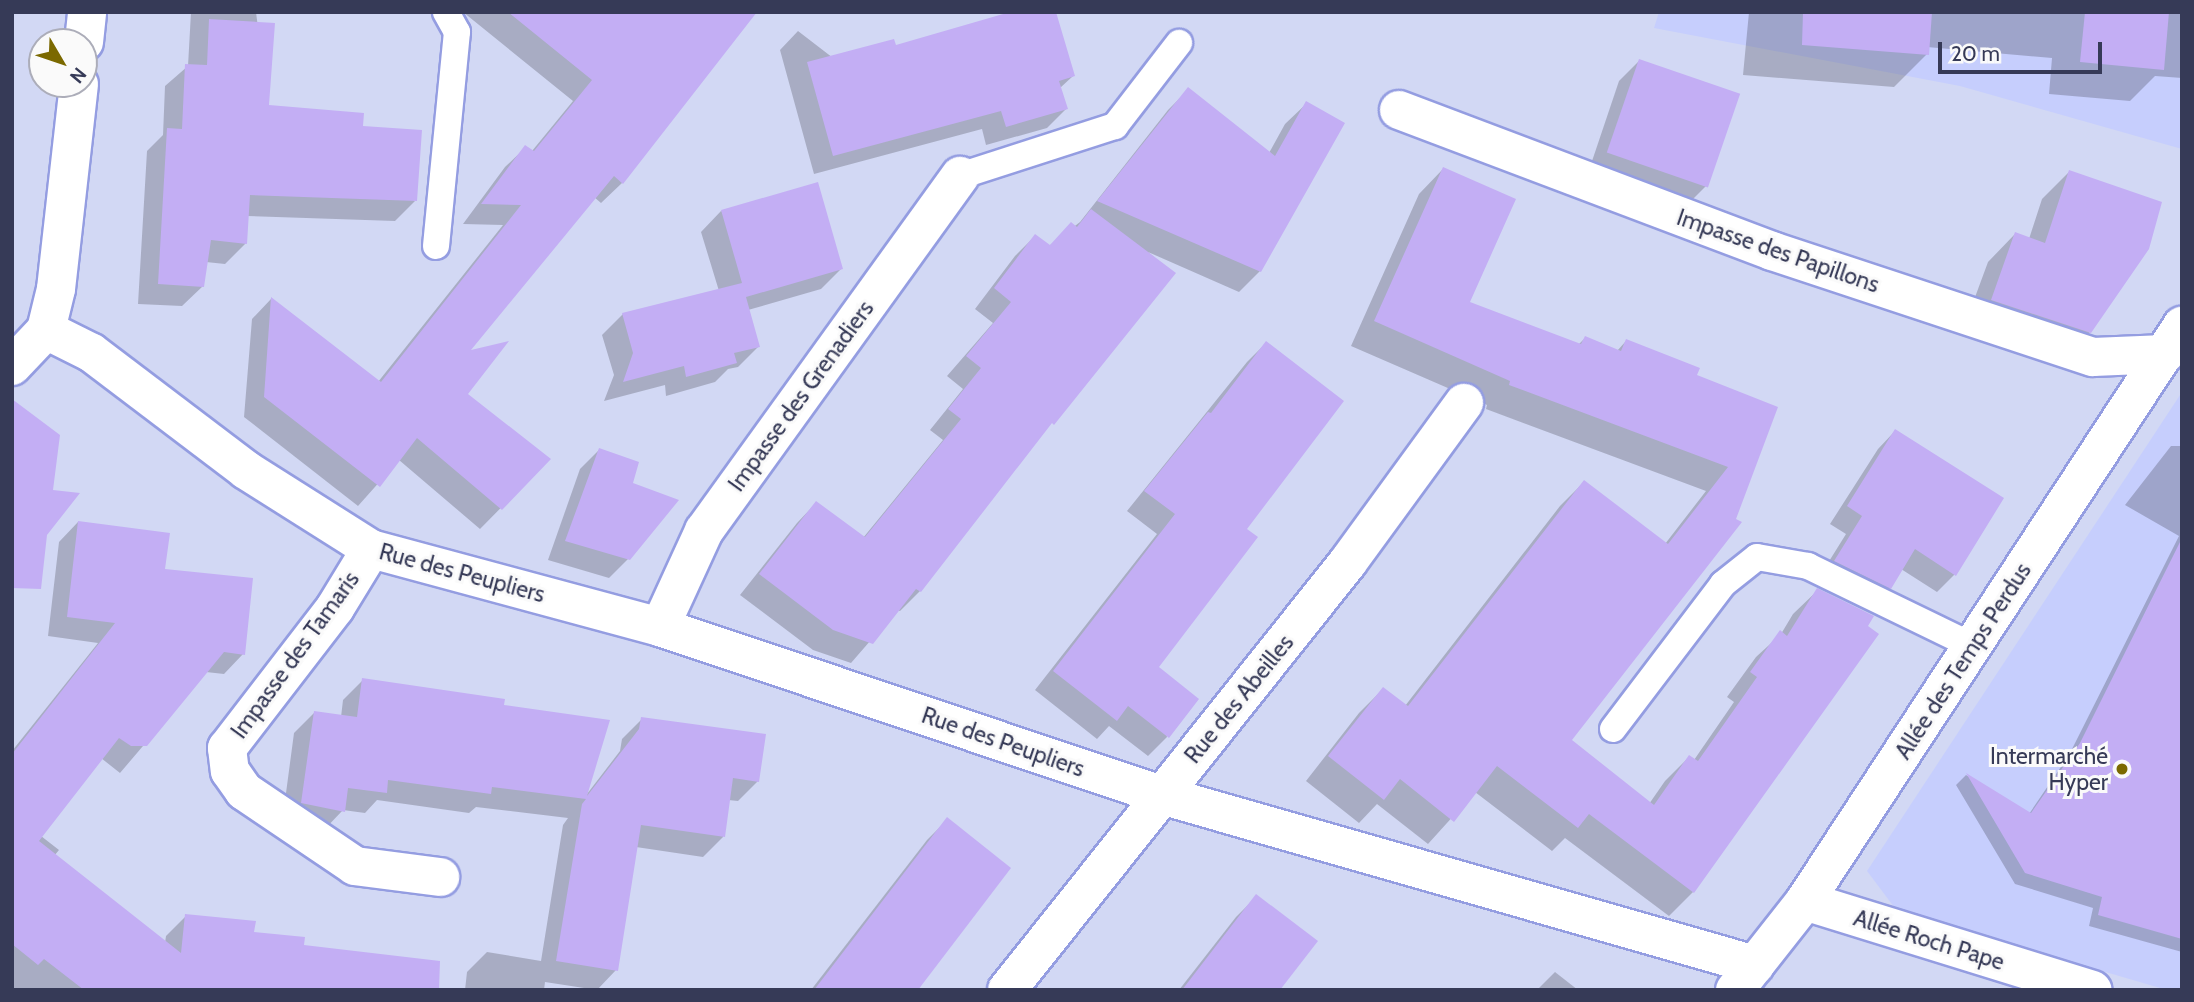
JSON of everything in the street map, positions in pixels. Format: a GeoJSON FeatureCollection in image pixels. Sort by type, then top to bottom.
{"type":"FeatureCollection","features":[{"type":"Feature","properties":{"kind":"street"},"geometry":{"type":"LineString","coordinates":[[12,366],[46,330],[56,289],[77,98]]}},
{"type":"Feature","properties":{"kind":"street","name":"Impasse des Papillons"},"geometry":{"type":"LineString","coordinates":[[1399,110],[1772,251],[2093,357],[2174,340]]}},
{"type":"Feature","properties":{"kind":"street","name":"Impasse des Grenadiers"},"geometry":{"type":"LineString","coordinates":[[660,627],[704,531],[960,176]]}},
{"type":"Feature","properties":{"kind":"street","name":"Rue des Peupliers"},"geometry":{"type":"LineString","coordinates":[[46,330],[92,353],[246,470],[371,549],[660,627],[1161,795],[1745,977]]}},
{"type":"Feature","properties":{"kind":"street","name":"Allée des Temps Perdus"},"geometry":{"type":"LineString","coordinates":[[1745,977],[1805,901],[2174,340]]}},
{"type":"Feature","properties":{"kind":"street","name":"Rue des Abeilles"},"geometry":{"type":"LineString","coordinates":[[1007,990],[1348,562],[1464,403]]}},
{"type":"Feature","properties":{"kind":"street","name":"Impasse des Tamaris"},"geometry":{"type":"LineString","coordinates":[[371,549],[335,608],[228,748],[230,771],[244,792],[355,866],[440,877]]}},
{"type":"Feature","properties":{"kind":"street","name":"Allée Roch Pape"},"geometry":{"type":"LineString","coordinates":[[1805,901],[2092,990]]}},
{"type":"Feature","properties":{"kind":"lane"},"geometry":{"type":"LineString","coordinates":[[436,246],[457,32],[446,12]]}},
{"type":"Feature","properties":{"kind":"lane"},"geometry":{"type":"LineString","coordinates":[[960,176],[1115,126],[1179,43]]}},
{"type":"Feature","properties":{"kind":"lane"},"geometry":{"type":"LineString","coordinates":[[1613,729],[1723,584],[1757,557],[1808,566],[1973,646]]}},
{"type":"Feature","properties":{"kind":"shaded area"},"geometry":{"type":"Polygon","coordinates":[[[1659,12],[2182,12],[2182,149],[1960,86],[1654,28],[1659,12]]]}},
{"type":"Feature","properties":{"kind":"shaded area"},"geometry":{"type":"Polygon","coordinates":[[[2182,392],[2182,990],[2167,990],[1897,911],[1867,871],[2182,392]]]}},
{"type":"Feature","properties":{"kind":"building"},"geometry":{"type":"Polygon","coordinates":[[[508,12],[757,12],[623,184],[614,176],[471,350],[509,341],[468,394],[551,459],[502,510],[417,438],[380,487],[264,397],[271,297],[381,382],[521,205],[481,204],[525,145],[534,151],[592,80],[508,12]]]}},
{"type":"Feature","properties":{"kind":"building"},"geometry":{"type":"Polygon","coordinates":[[[1010,12],[1056,12],[1075,76],[1059,81],[1068,109],[1006,127],[1001,111],[833,156],[807,62],[894,39],[896,45],[1010,12]]]}},
{"type":"Feature","properties":{"kind":"building"},"geometry":{"type":"Polygon","coordinates":[[[1803,12],[1932,12],[1929,55],[1802,45],[1803,12]]]}},
{"type":"Feature","properties":{"kind":"building"},"geometry":{"type":"Polygon","coordinates":[[[2085,12],[2169,12],[2164,70],[2080,62],[2085,12]]]}},
{"type":"Feature","properties":{"kind":"building"},"geometry":{"type":"Polygon","coordinates":[[[209,19],[275,23],[269,105],[364,113],[363,126],[422,130],[417,201],[250,195],[247,244],[211,240],[204,287],[158,284],[167,128],[182,129],[185,64],[207,65],[209,19]]]}},
{"type":"Feature","properties":{"kind":"building"},"geometry":{"type":"Polygon","coordinates":[[[1639,59],[1740,94],[1708,187],[1607,153],[1639,59]]]}},
{"type":"Feature","properties":{"kind":"building"},"geometry":{"type":"Polygon","coordinates":[[[1188,87],[1275,156],[1306,101],[1345,123],[1261,272],[1097,201],[1188,87]]]}},
{"type":"Feature","properties":{"kind":"building"},"geometry":{"type":"Polygon","coordinates":[[[1443,167],[1516,199],[1470,302],[1581,344],[1585,336],[1621,351],[1626,339],[1700,368],[1697,375],[1778,407],[1736,519],[1742,522],[1572,740],[1654,805],[1689,755],[1698,761],[1757,677],[1750,672],[1780,630],[1787,636],[1817,588],[1874,616],[1868,626],[1879,634],[1694,893],[1589,814],[1578,828],[1497,766],[1454,822],[1400,779],[1384,800],[1328,756],[1383,687],[1408,706],[1584,480],[1668,544],[1728,467],[1509,385],[1510,381],[1374,321],[1443,167]]]}},
{"type":"Feature","properties":{"kind":"building"},"geometry":{"type":"Polygon","coordinates":[[[2069,170],[2162,202],[2149,249],[2091,333],[1991,300],[2015,232],[2045,243],[2069,170]]]}},
{"type":"Feature","properties":{"kind":"building"},"geometry":{"type":"Polygon","coordinates":[[[818,182],[843,269],[746,297],[760,347],[734,353],[737,363],[686,377],[684,366],[623,382],[633,353],[622,313],[742,283],[721,210],[818,182]]]}},
{"type":"Feature","properties":{"kind":"building"},"geometry":{"type":"Polygon","coordinates":[[[1091,209],[1176,273],[1054,425],[1052,423],[921,592],[916,589],[873,644],[833,630],[759,574],[816,501],[865,537],[961,419],[948,409],[981,368],[966,356],[1011,302],[994,288],[1035,234],[1050,245],[1071,222],[1077,227],[1091,209]]]}},
{"type":"Feature","properties":{"kind":"building"},"geometry":{"type":"Polygon","coordinates":[[[1266,341],[1344,401],[1247,529],[1258,537],[1159,667],[1199,699],[1169,738],[1128,706],[1117,721],[1053,671],[1175,514],[1144,491],[1208,412],[1211,413],[1266,341]]]}},
{"type":"Feature","properties":{"kind":"building"},"geometry":{"type":"Polygon","coordinates":[[[12,399],[60,435],[53,490],[80,493],[47,535],[41,589],[12,588],[12,399]]]}},
{"type":"Feature","properties":{"kind":"building"},"geometry":{"type":"Polygon","coordinates":[[[1895,429],[2004,498],[1956,576],[1915,549],[1891,589],[1834,561],[1862,516],[1847,506],[1895,429]]]}},
{"type":"Feature","properties":{"kind":"building"},"geometry":{"type":"Polygon","coordinates":[[[599,448],[639,462],[633,483],[679,500],[630,560],[565,541],[599,448]]]}},
{"type":"Feature","properties":{"kind":"building"},"geometry":{"type":"Polygon","coordinates":[[[78,521],[170,533],[165,569],[253,578],[245,655],[224,652],[147,746],[131,746],[119,738],[39,841],[181,953],[185,914],[256,921],[254,932],[305,937],[304,945],[440,961],[439,990],[84,990],[44,959],[38,965],[12,944],[12,754],[115,623],[67,617],[78,521]]]}},
{"type":"Feature","properties":{"kind":"building","name":"Intermarché Hyper"},"geometry":{"type":"Polygon","coordinates":[[[2182,538],[2182,939],[2098,915],[2102,897],[2025,873],[1966,773],[2031,813],[2080,743],[2182,538]]]}},
{"type":"Feature","properties":{"kind":"building"},"geometry":{"type":"Polygon","coordinates":[[[362,678],[505,699],[504,705],[610,720],[587,796],[639,729],[641,717],[766,734],[759,782],[733,778],[725,837],[641,825],[618,971],[556,961],[582,804],[586,799],[492,787],[491,794],[388,780],[387,793],[348,788],[345,812],[301,803],[314,711],[357,717],[362,678]]]}},
{"type":"Feature","properties":{"kind":"building"},"geometry":{"type":"Polygon","coordinates":[[[947,817],[1011,868],[918,990],[814,990],[947,817]]]}},
{"type":"Feature","properties":{"kind":"building"},"geometry":{"type":"Polygon","coordinates":[[[1256,894],[1318,941],[1280,990],[1182,990],[1256,894]]]}},
{"type":"Feature","properties":{"kind":"place","name":"Intermarché Hyper"},"geometry":{"type":"Point","coordinates":[2122,769]}}]}
